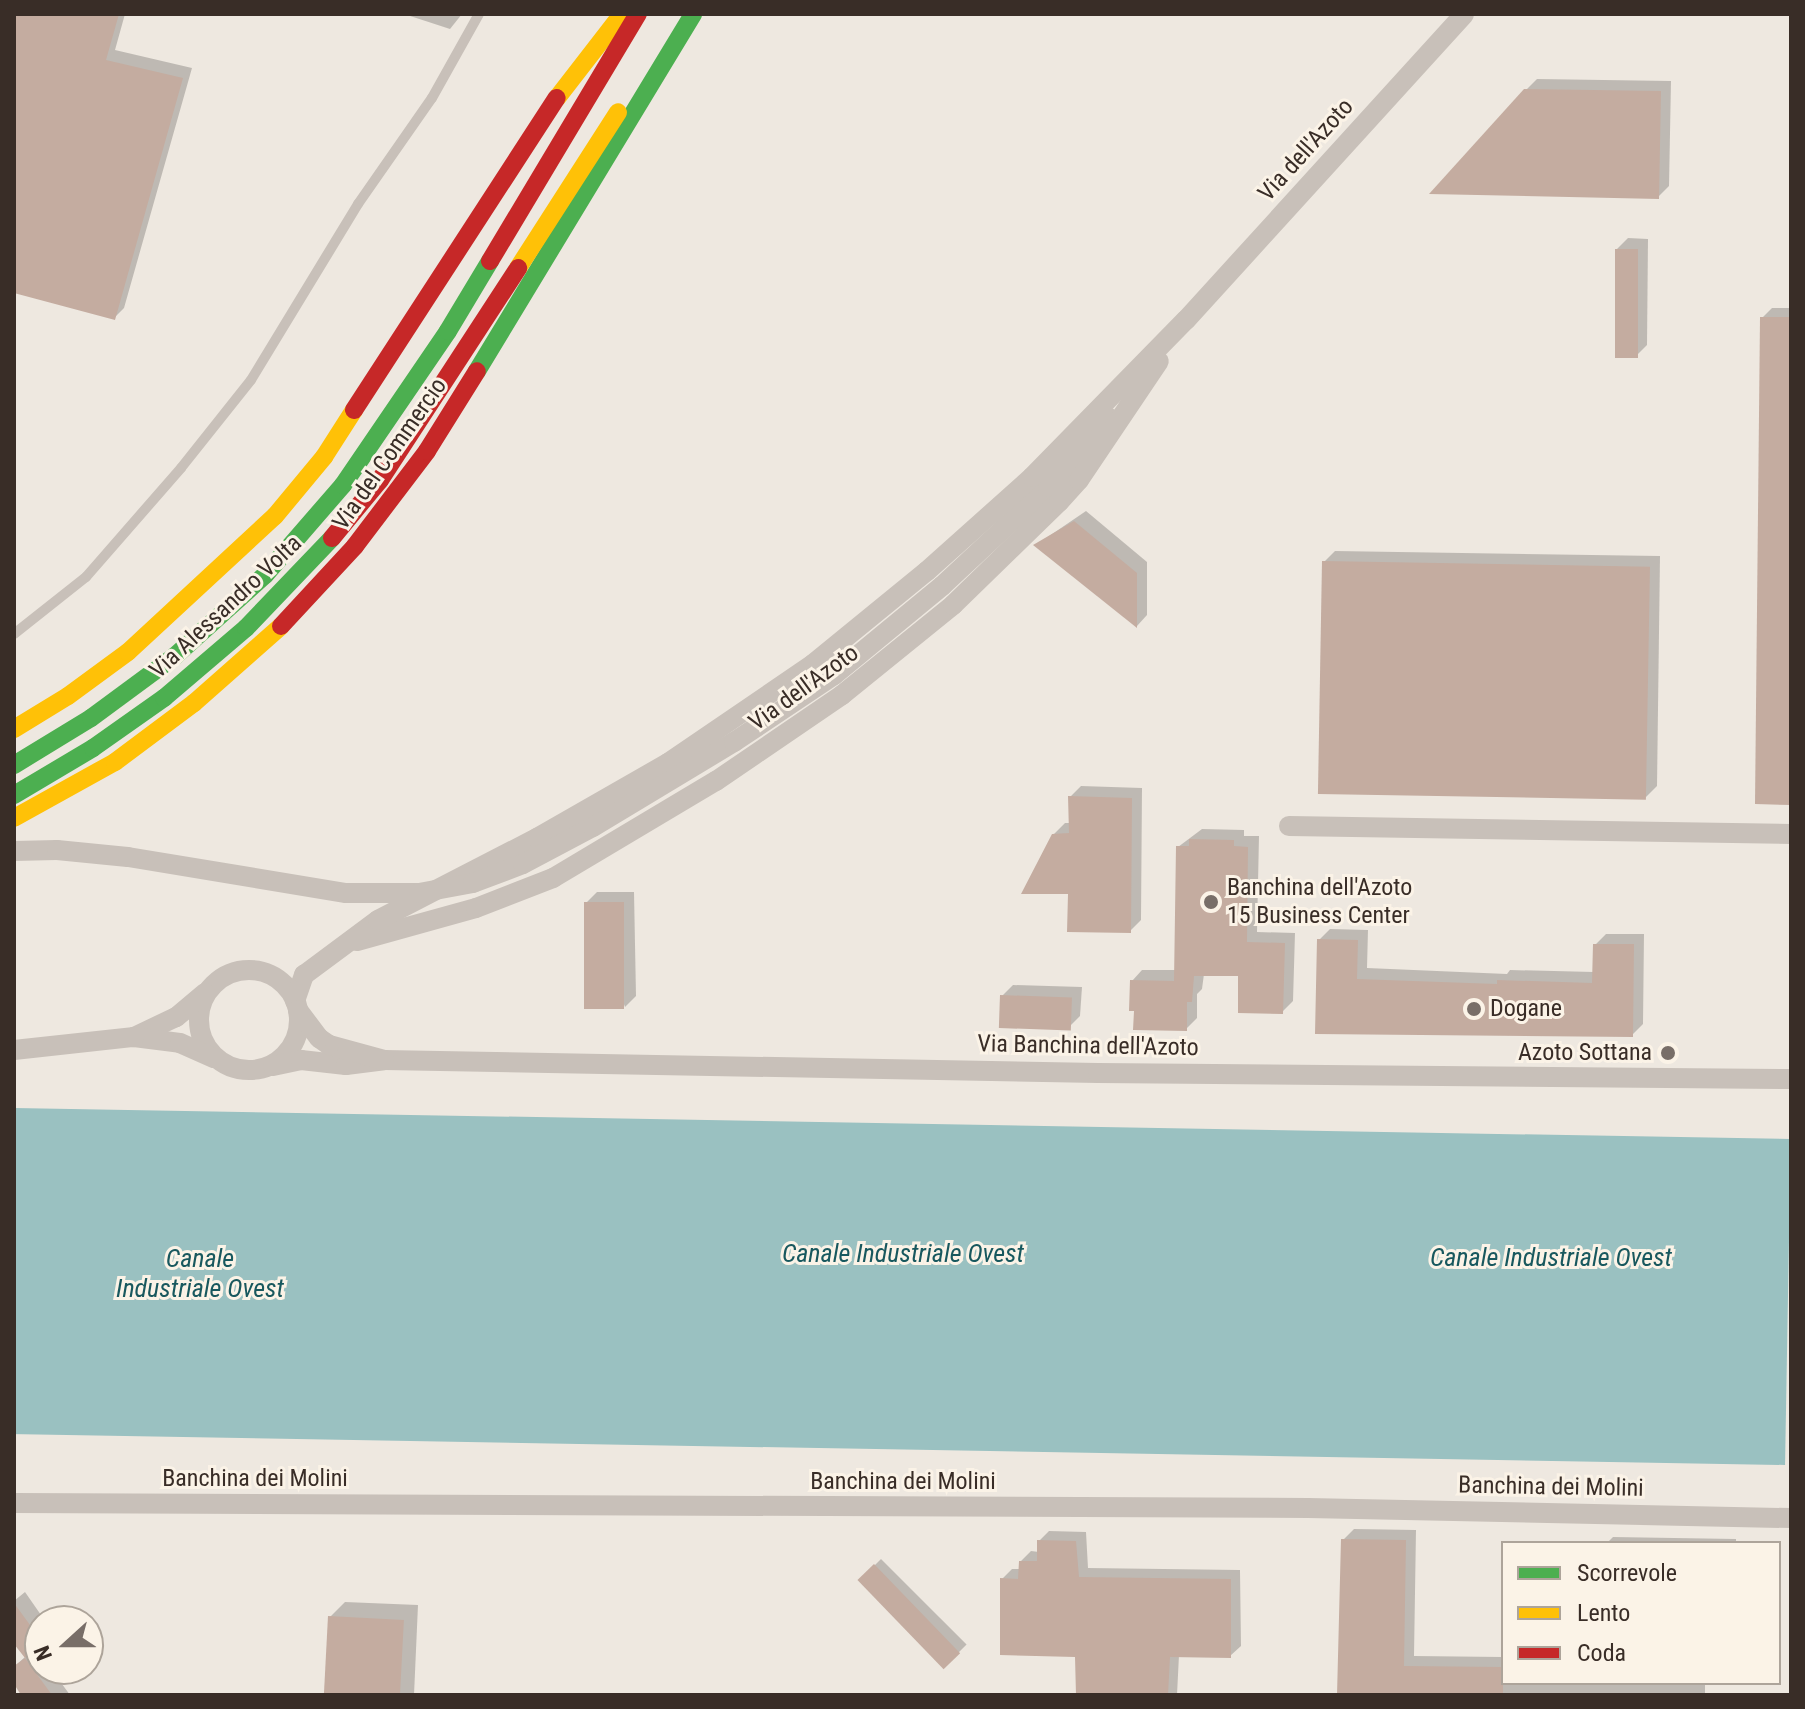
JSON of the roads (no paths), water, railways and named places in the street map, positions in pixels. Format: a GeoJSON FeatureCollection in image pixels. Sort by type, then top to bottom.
{"type":"FeatureCollection","features":[{"type":"Feature","properties":{"kind":"street"},"geometry":{"type":"LineString","coordinates":[[14,729],[68,696],[128,652],[186,602],[275,516],[324,457],[558,96],[622,14]]}},
{"type":"Feature","properties":{"kind":"street","name":"Via Alessandro Volta"},"geometry":{"type":"LineString","coordinates":[[14,765],[91,718],[175,656],[265,575],[343,485],[375,443],[508,233],[638,14]]}},
{"type":"Feature","properties":{"kind":"street","name":"Via Alessandro Volta"},"geometry":{"type":"LineString","coordinates":[[14,795],[93,748],[164,698],[284,592],[380,480],[595,143],[691,14]]}},
{"type":"Feature","properties":{"kind":"street","name":"Via del Commercio"},"geometry":{"type":"LineString","coordinates":[[14,818],[115,762],[194,703],[289,619],[355,546],[427,451],[553,251],[691,14]]}},
{"type":"Feature","properties":{"kind":"street","name":"Via dell'Azoto"},"geometry":{"type":"LineString","coordinates":[[296,1005],[304,975],[378,920],[605,801],[668,763],[813,664],[975,530],[1186,320],[1464,14]]}},
{"type":"Feature","properties":{"kind":"street","name":"Via dell'Azoto"},"geometry":{"type":"LineString","coordinates":[[14,851],[57,850],[128,857],[346,893],[419,893],[473,883],[542,855],[634,805],[834,675],[942,586],[1066,468],[1186,320]]}},
{"type":"Feature","properties":{"kind":"street","name":"Via dell'Azoto"},"geometry":{"type":"LineString","coordinates":[[342,946],[476,908],[553,878],[716,781],[842,695],[953,605],[1059,502],[1079,480],[1186,320]]}},
{"type":"Feature","properties":{"kind":"street"},"geometry":{"type":"LineString","coordinates":[[1289,826],[1791,834]]}},
{"type":"Feature","properties":{"kind":"street"},"geometry":{"type":"LineString","coordinates":[[134,1037],[176,1017],[231,973],[256,970],[273,976],[286,986],[319,1038],[329,1045],[384,1060]]}},
{"type":"Feature","properties":{"kind":"street"},"geometry":{"type":"LineString","coordinates":[[210,987],[200,1009],[200,1033],[219,1060]]}},
{"type":"Feature","properties":{"kind":"street"},"geometry":{"type":"LineString","coordinates":[[265,1068],[279,1060],[290,1048],[297,1033],[296,1005]]}},
{"type":"Feature","properties":{"kind":"street"},"geometry":{"type":"LineString","coordinates":[[14,1050],[134,1037],[180,1043],[249,1070],[301,1060],[346,1065],[384,1060]]}},
{"type":"Feature","properties":{"kind":"street","name":"Via Banchina dell'Azoto"},"geometry":{"type":"LineString","coordinates":[[384,1060],[1791,1079]]}},
{"type":"Feature","properties":{"kind":"street","name":"Banchina dei Molini"},"geometry":{"type":"LineString","coordinates":[[14,1503],[1308,1508],[1791,1518]]}},
{"type":"Feature","properties":{"kind":"lane"},"geometry":{"type":"LineString","coordinates":[[14,634],[86,577],[181,468],[251,380],[358,204],[432,98],[479,14]]}},
{"type":"Feature","properties":{"kind":"water","name":"Canale Industriale Ovest"},"geometry":{"type":"Polygon","coordinates":[[[14,1108],[1791,1139],[1785,1465],[14,1434],[14,1108]]]}},
{"type":"Feature","properties":{"kind":"place","name":"Banchina dell'Azoto 15 Business Center"},"geometry":{"type":"Point","coordinates":[1211,902]}},
{"type":"Feature","properties":{"kind":"place","name":"Dogane"},"geometry":{"type":"Point","coordinates":[1474,1009]}},
{"type":"Feature","properties":{"kind":"place","name":"Azoto Sottana"},"geometry":{"type":"Point","coordinates":[1668,1053]}}]}
